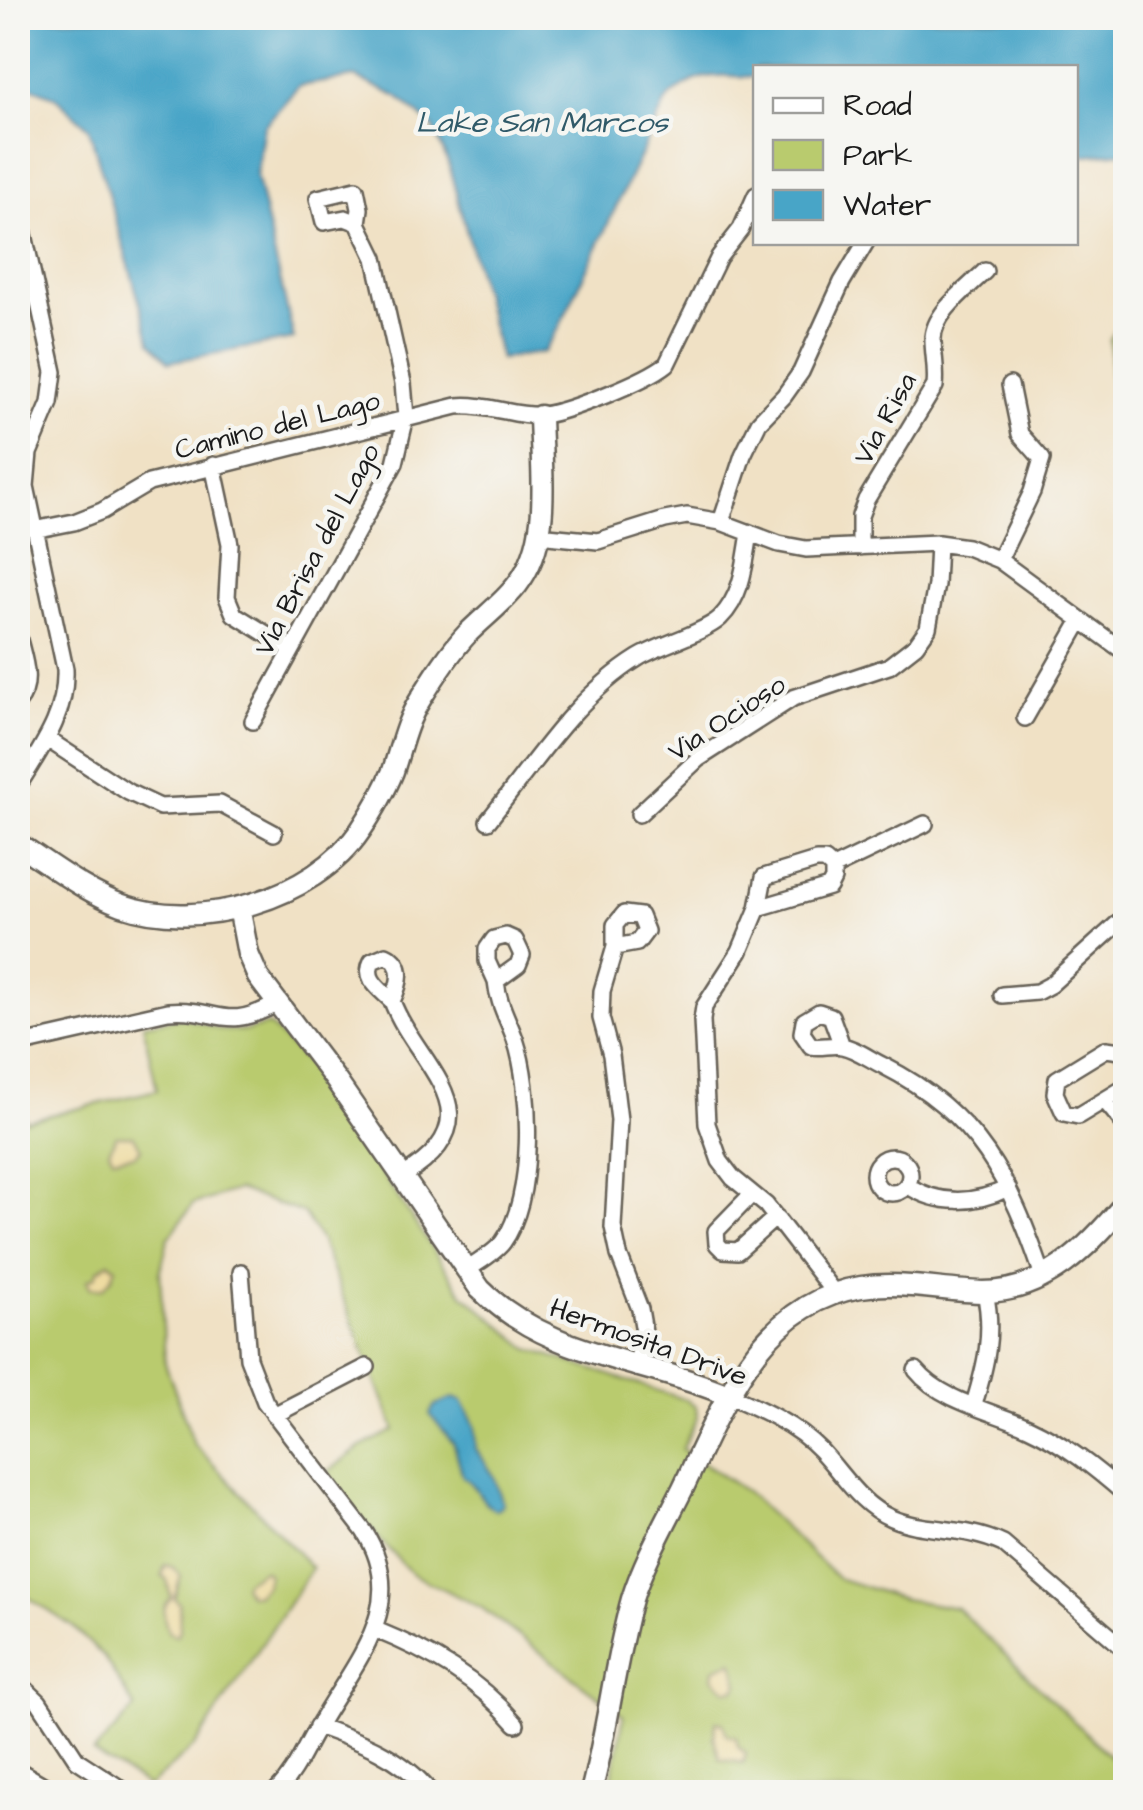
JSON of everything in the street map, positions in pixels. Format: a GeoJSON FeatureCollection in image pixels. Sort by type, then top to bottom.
{"type":"FeatureCollection","features":[{"type":"Feature","properties":{"kind":"main road"},"geometry":{"type":"LineString","coordinates":[[18,1776],[45,1792]]}},
{"type":"Feature","properties":{"kind":"street"},"geometry":{"type":"LineString","coordinates":[[18,844],[121,905],[153,913],[183,915],[239,906],[294,890],[310,880],[359,834],[391,775],[417,705],[466,635],[517,585],[531,562],[542,508],[540,416],[652,377],[666,364],[719,257],[741,229],[753,202]]}},
{"type":"Feature","properties":{"kind":"street"},"geometry":{"type":"LineString","coordinates":[[18,217],[54,372],[50,403],[29,453],[26,486],[66,686],[60,716],[18,786]]}},
{"type":"Feature","properties":{"kind":"street","name":"Via Brisa del Lago"},"geometry":{"type":"LineString","coordinates":[[253,721],[395,462],[406,418],[404,383],[374,258],[358,223]]}},
{"type":"Feature","properties":{"kind":"street"},"geometry":{"type":"LineString","coordinates":[[722,522],[742,456],[759,422],[802,372],[842,282],[864,245]]}},
{"type":"Feature","properties":{"kind":"street","name":"Via Risa"},"geometry":{"type":"LineString","coordinates":[[860,547],[860,516],[866,500],[935,386],[937,368],[932,337],[937,321],[985,271]]}},
{"type":"Feature","properties":{"kind":"street"},"geometry":{"type":"LineString","coordinates":[[999,560],[1032,492],[1042,459],[1020,434],[1010,386]]}},
{"type":"Feature","properties":{"kind":"street","name":"Camino del Lago"},"geometry":{"type":"LineString","coordinates":[[34,530],[74,522],[102,511],[149,483],[406,418],[478,404],[540,416]]}},
{"type":"Feature","properties":{"kind":"street"},"geometry":{"type":"LineString","coordinates":[[213,465],[230,544],[227,596],[234,614],[292,650]]}},
{"type":"Feature","properties":{"kind":"street"},"geometry":{"type":"LineString","coordinates":[[538,535],[598,542],[687,516],[722,522],[779,544],[806,549],[938,544],[967,547],[999,560],[1126,653]]}},
{"type":"Feature","properties":{"kind":"street"},"geometry":{"type":"LineString","coordinates":[[488,821],[599,688],[638,658],[720,619],[742,583],[750,533]]}},
{"type":"Feature","properties":{"kind":"street","name":"Via Ocioso"},"geometry":{"type":"LineString","coordinates":[[640,814],[698,759],[792,698],[888,666],[916,645],[928,628],[938,544]]}},
{"type":"Feature","properties":{"kind":"street"},"geometry":{"type":"LineString","coordinates":[[1025,718],[1080,622]]}},
{"type":"Feature","properties":{"kind":"street"},"geometry":{"type":"LineString","coordinates":[[18,636],[27,675],[26,690],[18,702]]}},
{"type":"Feature","properties":{"kind":"street"},"geometry":{"type":"LineString","coordinates":[[47,739],[128,792],[160,807],[220,804],[274,833]]}},
{"type":"Feature","properties":{"kind":"street"},"geometry":{"type":"LineString","coordinates":[[832,868],[925,824]]}},
{"type":"Feature","properties":{"kind":"street"},"geometry":{"type":"LineString","coordinates":[[758,908],[828,887],[833,879],[832,868],[816,861],[769,874],[762,882],[758,908],[740,951],[704,1007],[707,1124],[720,1160],[776,1217],[835,1294]]}},
{"type":"Feature","properties":{"kind":"street","name":"Hermosita Drive"},"geometry":{"type":"LineString","coordinates":[[239,906],[248,954],[258,978],[335,1080],[480,1290],[519,1322],[550,1338],[636,1368],[706,1386],[792,1426],[820,1450],[845,1483],[892,1518],[979,1533],[1003,1544],[1126,1650]]}},
{"type":"Feature","properties":{"kind":"street"},"geometry":{"type":"LineString","coordinates":[[1002,995],[1038,992],[1050,986],[1126,916]]}},
{"type":"Feature","properties":{"kind":"street"},"geometry":{"type":"LineString","coordinates":[[615,947],[602,991],[602,1018],[619,1120],[614,1227],[644,1332],[636,1368]]}},
{"type":"Feature","properties":{"kind":"street"},"geometry":{"type":"LineString","coordinates":[[466,1270],[502,1244],[518,1210],[527,1158],[525,1077],[516,1040],[498,999],[496,982]]}},
{"type":"Feature","properties":{"kind":"street"},"geometry":{"type":"LineString","coordinates":[[392,1000],[437,1072],[448,1107],[442,1140],[425,1162],[402,1176]]}},
{"type":"Feature","properties":{"kind":"street"},"geometry":{"type":"LineString","coordinates":[[18,1045],[168,1011],[190,1009],[239,1020],[276,1004]]}},
{"type":"Feature","properties":{"kind":"street"},"geometry":{"type":"LineString","coordinates":[[842,1046],[910,1080],[968,1126],[1008,1188],[1026,1224],[1044,1276]]}},
{"type":"Feature","properties":{"kind":"street"},"geometry":{"type":"LineString","coordinates":[[1126,1060],[1121,1051],[1106,1050],[1057,1079],[1055,1093],[1064,1112],[1078,1116],[1126,1088]]}},
{"type":"Feature","properties":{"kind":"street"},"geometry":{"type":"LineString","coordinates":[[1105,1101],[1126,1126]]}},
{"type":"Feature","properties":{"kind":"street"},"geometry":{"type":"LineString","coordinates":[[908,1185],[942,1200],[991,1197],[1008,1188]]}},
{"type":"Feature","properties":{"kind":"street"},"geometry":{"type":"LineString","coordinates":[[752,1194],[716,1231],[717,1244],[723,1250],[738,1251],[776,1217]]}},
{"type":"Feature","properties":{"kind":"street"},"geometry":{"type":"LineString","coordinates":[[591,1792],[634,1594],[728,1395],[759,1346],[778,1328],[835,1294],[861,1287],[894,1285],[985,1292],[1024,1284],[1069,1263],[1092,1243],[1126,1202]]}},
{"type":"Feature","properties":{"kind":"street"},"geometry":{"type":"LineString","coordinates":[[241,1272],[248,1358],[265,1402],[372,1544],[382,1580],[382,1607],[376,1630],[318,1726],[294,1775],[276,1792]]}},
{"type":"Feature","properties":{"kind":"street"},"geometry":{"type":"LineString","coordinates":[[974,1404],[988,1356],[990,1331],[985,1292]]}},
{"type":"Feature","properties":{"kind":"street"},"geometry":{"type":"LineString","coordinates":[[274,1415],[367,1367]]}},
{"type":"Feature","properties":{"kind":"street"},"geometry":{"type":"LineString","coordinates":[[916,1370],[928,1385],[1069,1449],[1126,1494]]}},
{"type":"Feature","properties":{"kind":"street"},"geometry":{"type":"LineString","coordinates":[[376,1630],[415,1646],[470,1678],[516,1724]]}},
{"type":"Feature","properties":{"kind":"street"},"geometry":{"type":"LineString","coordinates":[[18,1682],[39,1702],[77,1760],[126,1792]]}},
{"type":"Feature","properties":{"kind":"street"},"geometry":{"type":"LineString","coordinates":[[318,1726],[390,1757],[430,1792]]}},
{"type":"Feature","properties":{"kind":"green space"},"geometry":{"type":"Polygon","coordinates":[[[1125,316],[1125,485],[1113,453],[1110,339],[1125,316]]]}},
{"type":"Feature","properties":{"kind":"green space"},"geometry":{"type":"Polygon","coordinates":[[[182,1017],[222,1030],[245,1031],[269,1025],[307,1063],[463,1294],[529,1349],[687,1400],[696,1407],[697,1418],[682,1449],[747,1492],[837,1578],[903,1599],[957,1608],[1125,1771],[1125,1792],[609,1792],[624,1716],[482,1608],[412,1574],[351,1509],[327,1472],[361,1447],[395,1430],[320,1239],[303,1213],[238,1190],[193,1204],[168,1239],[160,1273],[165,1363],[194,1444],[312,1568],[195,1746],[148,1787],[93,1753],[135,1708],[104,1657],[72,1626],[18,1591],[18,1090],[25,1121],[157,1090],[143,1024],[182,1017]]]}},
{"type":"Feature","properties":{"kind":"sand"},"geometry":{"type":"Polygon","coordinates":[[[116,1136],[134,1136],[141,1149],[135,1155],[113,1158],[109,1151],[116,1136]]]}},
{"type":"Feature","properties":{"kind":"sand"},"geometry":{"type":"Polygon","coordinates":[[[109,1262],[116,1267],[112,1278],[103,1288],[90,1288],[87,1280],[109,1262]]]}},
{"type":"Feature","properties":{"kind":"sand"},"geometry":{"type":"Polygon","coordinates":[[[165,1565],[181,1576],[174,1598],[179,1603],[177,1635],[169,1633],[165,1619],[165,1606],[171,1598],[162,1575],[165,1565]]]}},
{"type":"Feature","properties":{"kind":"sand"},"geometry":{"type":"Polygon","coordinates":[[[263,1570],[268,1574],[266,1585],[256,1595],[248,1594],[243,1586],[245,1581],[263,1570]]]}},
{"type":"Feature","properties":{"kind":"sand"},"geometry":{"type":"Polygon","coordinates":[[[733,1661],[739,1684],[736,1689],[727,1690],[713,1678],[714,1669],[733,1661]]]}},
{"type":"Feature","properties":{"kind":"sand"},"geometry":{"type":"Polygon","coordinates":[[[716,1721],[723,1723],[727,1735],[736,1737],[746,1754],[743,1763],[720,1759],[714,1738],[716,1721]]]}},
{"type":"Feature","properties":{"kind":"water","name":"Lake San Marcos"},"geometry":{"type":"Polygon","coordinates":[[[18,18],[1125,18],[1125,152],[1078,156],[1078,65],[753,65],[753,77],[696,80],[666,101],[544,352],[500,359],[449,165],[433,127],[398,97],[355,77],[299,86],[264,126],[256,175],[294,339],[169,362],[151,342],[89,128],[54,96],[18,82],[18,18]]]}},
{"type":"Feature","properties":{"kind":"water"},"geometry":{"type":"Polygon","coordinates":[[[453,1398],[462,1401],[475,1426],[476,1449],[494,1476],[503,1504],[496,1510],[463,1477],[454,1444],[430,1414],[435,1405],[453,1398]]]}}]}
